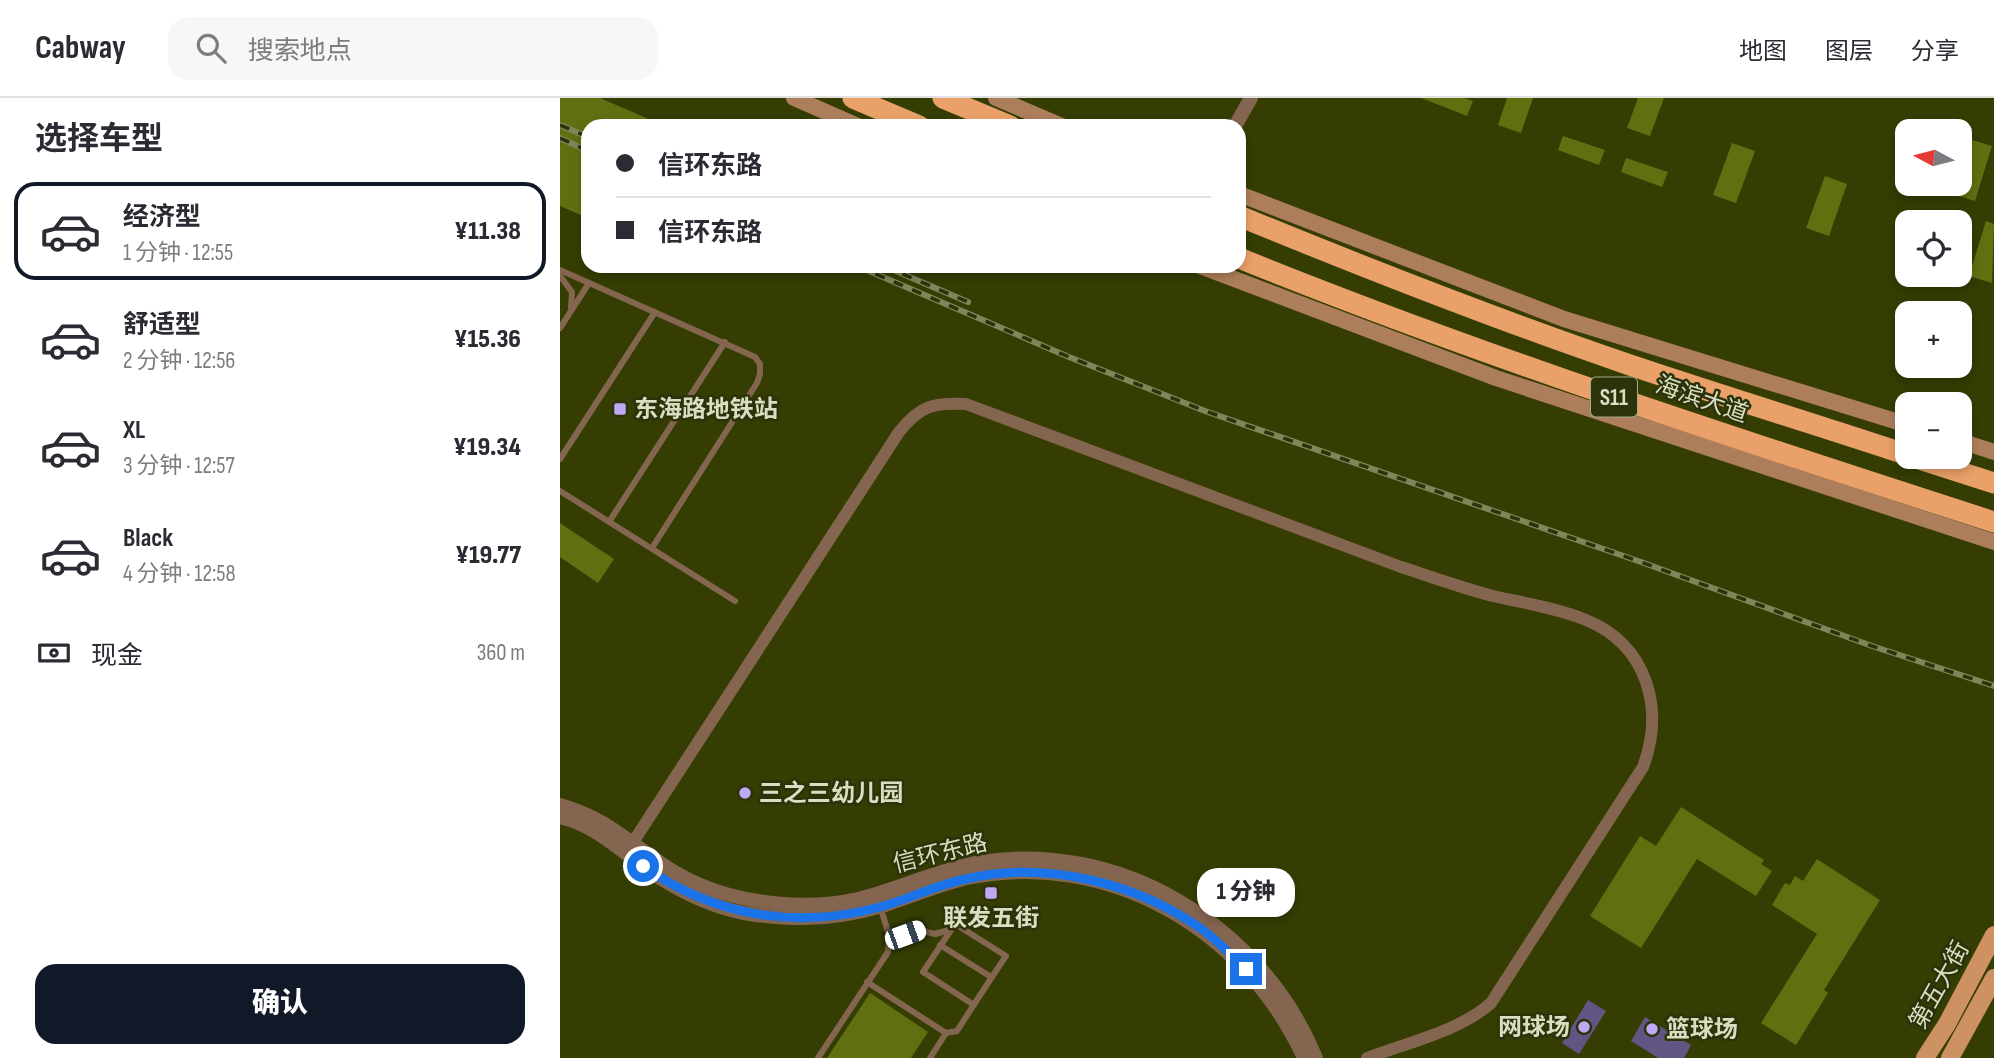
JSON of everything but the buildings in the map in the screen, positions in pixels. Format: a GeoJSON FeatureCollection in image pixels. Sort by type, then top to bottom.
{"type":"FeatureCollection","features":[{"type":"Feature","properties":{"kind":"highway"},"geometry":{"type":"LineString","coordinates":[[853,98],[902,119]]}},
{"type":"Feature","properties":{"kind":"highway"},"geometry":{"type":"LineString","coordinates":[[943,98],[993,119]]}},
{"type":"Feature","properties":{"kind":"highway","name":"海滨大道"},"geometry":{"type":"LineString","coordinates":[[1246,219],[1420,289],[1537,332],[1895,451]]}},
{"type":"Feature","properties":{"kind":"highway","name":"海滨大道"},"geometry":{"type":"LineString","coordinates":[[1246,261],[1511,362],[1994,522]]}},
{"type":"Feature","properties":{"kind":"highway"},"geometry":{"type":"LineString","coordinates":[[1950,469],[1994,483]]}},
{"type":"Feature","properties":{"kind":"main road"},"geometry":{"type":"LineString","coordinates":[[794,98],[842,119]]}},
{"type":"Feature","properties":{"kind":"main road"},"geometry":{"type":"LineString","coordinates":[[996,98],[1046,119]]}},
{"type":"Feature","properties":{"kind":"main road"},"geometry":{"type":"LineString","coordinates":[[1246,197],[1564,319],[1895,421]]}},
{"type":"Feature","properties":{"kind":"main road"},"geometry":{"type":"LineString","coordinates":[[1218,273],[1496,379],[1994,542]]}},
{"type":"Feature","properties":{"kind":"main road"},"geometry":{"type":"LineString","coordinates":[[1972,445],[1994,452]]}},
{"type":"Feature","properties":{"kind":"main road","name":"第五大街"},"geometry":{"type":"LineString","coordinates":[[1925,1058],[1947,1024],[1994,935]]}},
{"type":"Feature","properties":{"kind":"main road","name":"第五大街"},"geometry":{"type":"LineString","coordinates":[[1950,1058],[1994,978]]}},
{"type":"Feature","properties":{"kind":"street"},"geometry":{"type":"LineString","coordinates":[[1239,119],[1251,98]]}},
{"type":"Feature","properties":{"kind":"street"},"geometry":{"type":"LineString","coordinates":[[629,847],[899,432],[918,411],[929,406],[966,404],[1401,567],[1460,587],[1569,613],[1589,621],[1618,639],[1635,660],[1648,688],[1652,706],[1653,728],[1643,767],[1491,1003],[1477,1015],[1457,1025],[1367,1058]]}},
{"type":"Feature","properties":{"kind":"street","name":"信环东路"},"geometry":{"type":"LineString","coordinates":[[560,805],[601,820],[629,847]]}},
{"type":"Feature","properties":{"kind":"street","name":"信环东路"},"geometry":{"type":"LineString","coordinates":[[560,817],[629,847],[685,878],[723,893],[757,901],[797,904],[878,900],[966,879],[1018,872],[1074,877],[1139,895],[1202,930],[1246,969],[1282,1017],[1304,1058]]}},
{"type":"Feature","properties":{"kind":"street","name":"信环东路"},"geometry":{"type":"LineString","coordinates":[[878,900],[932,874],[996,860],[1077,864],[1123,876],[1185,905],[1217,924],[1230,936],[1281,992],[1316,1058]]}},
{"type":"Feature","properties":{"kind":"lane"},"geometry":{"type":"LineString","coordinates":[[560,270],[725,342],[755,357],[760,364],[757,383],[652,548]]}},
{"type":"Feature","properties":{"kind":"lane"},"geometry":{"type":"LineString","coordinates":[[560,276],[572,292],[570,313]]}},
{"type":"Feature","properties":{"kind":"lane"},"geometry":{"type":"LineString","coordinates":[[560,328],[589,283]]}},
{"type":"Feature","properties":{"kind":"lane"},"geometry":{"type":"LineString","coordinates":[[560,459],[655,312]]}},
{"type":"Feature","properties":{"kind":"lane"},"geometry":{"type":"LineString","coordinates":[[609,522],[725,342]]}},
{"type":"Feature","properties":{"kind":"lane"},"geometry":{"type":"LineString","coordinates":[[560,491],[735,601]]}},
{"type":"Feature","properties":{"kind":"lane"},"geometry":{"type":"LineString","coordinates":[[818,1058],[888,952],[889,941],[878,900]]}},
{"type":"Feature","properties":{"kind":"lane"},"geometry":{"type":"LineString","coordinates":[[867,982],[946,1033],[957,1031],[1006,956],[960,927],[957,921],[923,971],[974,1004]]}},
{"type":"Feature","properties":{"kind":"lane"},"geometry":{"type":"LineString","coordinates":[[889,941],[920,930],[935,934],[949,930]]}},
{"type":"Feature","properties":{"kind":"lane"},"geometry":{"type":"LineString","coordinates":[[940,945],[991,977]]}},
{"type":"Feature","properties":{"kind":"lane"},"geometry":{"type":"LineString","coordinates":[[930,1058],[946,1033]]}},
{"type":"Feature","properties":{"kind":"shaded area","name":"网球场"},"geometry":{"type":"Polygon","coordinates":[[[1588,1000],[1606,1011],[1579,1054],[1562,1043],[1588,1000]]]}},
{"type":"Feature","properties":{"kind":"shaded area","name":"篮球场"},"geometry":{"type":"Polygon","coordinates":[[[1645,1017],[1691,1045],[1684,1058],[1658,1058],[1631,1041],[1645,1017]]]}},
{"type":"Feature","properties":{"kind":"railway"},"geometry":{"type":"LineString","coordinates":[[560,125],[581,134]]}},
{"type":"Feature","properties":{"kind":"railway"},"geometry":{"type":"LineString","coordinates":[[560,138],[581,148]]}},
{"type":"Feature","properties":{"kind":"railway"},"geometry":{"type":"LineString","coordinates":[[873,273],[1069,357],[1205,411],[1641,562],[1872,646],[1994,686]]}},
{"type":"Feature","properties":{"kind":"railway"},"geometry":{"type":"LineString","coordinates":[[900,273],[968,302]]}},
{"type":"Feature","properties":{"kind":"place","name":"东海路地铁站"},"geometry":{"type":"Point","coordinates":[620,409]}},
{"type":"Feature","properties":{"kind":"place","name":"三之三幼儿园"},"geometry":{"type":"Point","coordinates":[745,793]}},
{"type":"Feature","properties":{"kind":"place","name":"联发五街"},"geometry":{"type":"Point","coordinates":[991,893]}},
{"type":"Feature","properties":{"kind":"place","name":"网球场"},"geometry":{"type":"Point","coordinates":[1584,1027]}},
{"type":"Feature","properties":{"kind":"place","name":"篮球场"},"geometry":{"type":"Point","coordinates":[1652,1029]}},
{"type":"Feature","properties":{"kind":"route"},"geometry":{"type":"LineString","coordinates":[[643,866],[669,884],[699,899],[753,915],[790,918],[849,914],[966,879],[993,874],[1018,872],[1064,875],[1122,889],[1157,903],[1217,941],[1246,969]]}}]}
